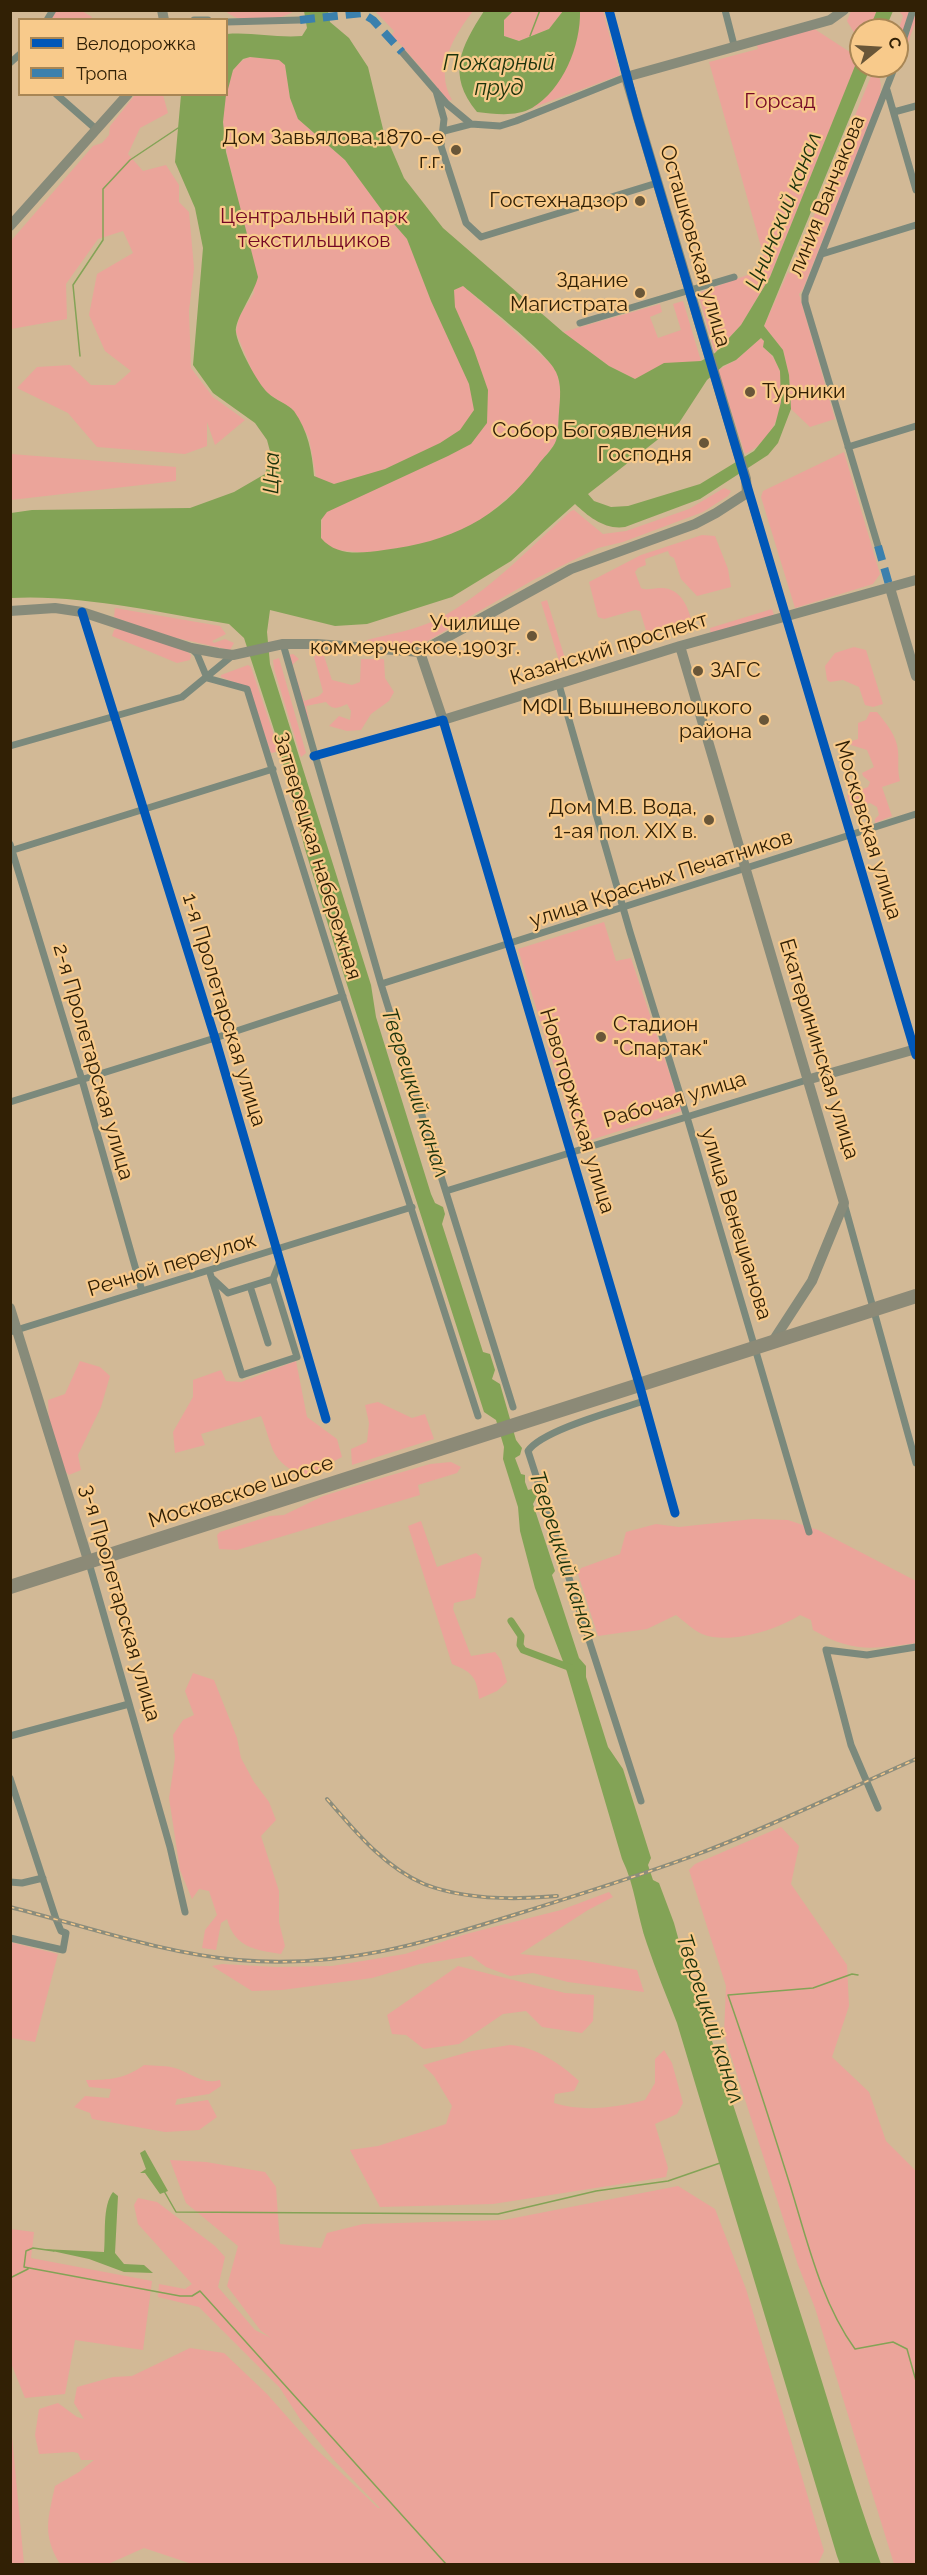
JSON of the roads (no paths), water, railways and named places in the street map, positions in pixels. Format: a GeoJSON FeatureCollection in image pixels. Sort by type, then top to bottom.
{"type":"FeatureCollection","features":[{"type":"Feature","properties":{"kind":"highway","name":"Московское шоссе"},"geometry":{"type":"LineString","coordinates":[[10,1587],[640,1387],[773,1341],[916,1296]]}},
{"type":"Feature","properties":{"kind":"street","name":"Осташковская улица"},"geometry":{"type":"LineString","coordinates":[[609,10],[626,77],[748,491]]}},
{"type":"Feature","properties":{"kind":"street"},"geometry":{"type":"LineString","coordinates":[[725,10],[734,45]]}},
{"type":"Feature","properties":{"kind":"street"},"geometry":{"type":"LineString","coordinates":[[444,131],[471,124],[489,126],[508,123],[626,77],[830,20],[844,10]]}},
{"type":"Feature","properties":{"kind":"street"},"geometry":{"type":"LineString","coordinates":[[909,24],[914,10]]}},
{"type":"Feature","properties":{"kind":"street"},"geometry":{"type":"LineString","coordinates":[[228,22],[300,20]]}},
{"type":"Feature","properties":{"kind":"street"},"geometry":{"type":"LineString","coordinates":[[402,52],[447,104],[471,124]]}},
{"type":"Feature","properties":{"kind":"street","name":"линия Ванчакова"},"geometry":{"type":"LineString","coordinates":[[878,546],[805,302],[805,295],[891,78]]}},
{"type":"Feature","properties":{"kind":"street"},"geometry":{"type":"LineString","coordinates":[[887,90],[916,190]]}},
{"type":"Feature","properties":{"kind":"street"},"geometry":{"type":"LineString","coordinates":[[436,92],[441,105],[444,131],[441,146],[466,223],[481,237],[657,183]]}},
{"type":"Feature","properties":{"kind":"street"},"geometry":{"type":"LineString","coordinates":[[58,96],[97,130]]}},
{"type":"Feature","properties":{"kind":"street"},"geometry":{"type":"LineString","coordinates":[[10,226],[126,96]]}},
{"type":"Feature","properties":{"kind":"street"},"geometry":{"type":"LineString","coordinates":[[894,112],[916,106]]}},
{"type":"Feature","properties":{"kind":"street"},"geometry":{"type":"LineString","coordinates":[[822,255],[916,225]]}},
{"type":"Feature","properties":{"kind":"street"},"geometry":{"type":"LineString","coordinates":[[580,323],[734,277]]}},
{"type":"Feature","properties":{"kind":"street"},"geometry":{"type":"LineString","coordinates":[[848,447],[916,426]]}},
{"type":"Feature","properties":{"kind":"street"},"geometry":{"type":"LineString","coordinates":[[10,611],[55,608],[82,612],[191,648],[233,655],[283,645],[317,644],[420,652],[571,569],[695,524],[748,491]]}},
{"type":"Feature","properties":{"kind":"street","name":"Московская улица"},"geometry":{"type":"LineString","coordinates":[[748,491],[916,1051]]}},
{"type":"Feature","properties":{"kind":"street","name":"Казанский проспект"},"geometry":{"type":"LineString","coordinates":[[314,756],[560,685],[786,615],[916,580]]}},
{"type":"Feature","properties":{"kind":"street"},"geometry":{"type":"LineString","coordinates":[[890,588],[916,676]]}},
{"type":"Feature","properties":{"kind":"street","name":"1-я Пролетарская улица"},"geometry":{"type":"LineString","coordinates":[[82,612],[215,1038],[326,1419]]}},
{"type":"Feature","properties":{"kind":"street"},"geometry":{"type":"LineString","coordinates":[[283,645],[381,984],[513,1407]]}},
{"type":"Feature","properties":{"kind":"street","name":"Екатерининская улица"},"geometry":{"type":"LineString","coordinates":[[680,646],[772,962],[810,1079],[916,1463]]}},
{"type":"Feature","properties":{"kind":"street"},"geometry":{"type":"LineString","coordinates":[[191,648],[197,654],[207,678]]}},
{"type":"Feature","properties":{"kind":"street","name":"Новоторжская улица"},"geometry":{"type":"LineString","coordinates":[[420,652],[571,1152],[675,1513]]}},
{"type":"Feature","properties":{"kind":"street"},"geometry":{"type":"LineString","coordinates":[[10,746],[182,697],[233,655]]}},
{"type":"Feature","properties":{"kind":"street","name":"Затверецкая набережная"},"geometry":{"type":"LineString","coordinates":[[207,678],[247,689],[478,1416]]}},
{"type":"Feature","properties":{"kind":"street","name":"улица Венецианова"},"geometry":{"type":"LineString","coordinates":[[560,685],[623,906],[756,1347],[809,1532]]}},
{"type":"Feature","properties":{"kind":"street"},"geometry":{"type":"LineString","coordinates":[[11,848],[144,811],[273,769]]}},
{"type":"Feature","properties":{"kind":"street","name":"улица Красных Печатников"},"geometry":{"type":"LineString","coordinates":[[381,984],[508,945],[623,906],[746,870],[916,814]]}},
{"type":"Feature","properties":{"kind":"street","name":"2-я Пролетарская улица"},"geometry":{"type":"LineString","coordinates":[[11,848],[82,1080],[142,1291]]}},
{"type":"Feature","properties":{"kind":"street"},"geometry":{"type":"LineString","coordinates":[[10,1102],[343,996]]}},
{"type":"Feature","properties":{"kind":"street","name":"Рабочая улица"},"geometry":{"type":"LineString","coordinates":[[446,1191],[810,1079],[916,1051]]}},
{"type":"Feature","properties":{"kind":"street"},"geometry":{"type":"LineString","coordinates":[[773,1341],[812,1281],[844,1203]]}},
{"type":"Feature","properties":{"kind":"street","name":"Речной переулок"},"geometry":{"type":"LineString","coordinates":[[14,1331],[142,1291],[210,1274],[276,1250],[412,1207]]}},
{"type":"Feature","properties":{"kind":"street"},"geometry":{"type":"LineString","coordinates":[[210,1274],[242,1376],[297,1357],[273,1279],[280,1261]]}},
{"type":"Feature","properties":{"kind":"street"},"geometry":{"type":"LineString","coordinates":[[210,1274],[228,1293],[273,1279]]}},
{"type":"Feature","properties":{"kind":"street"},"geometry":{"type":"LineString","coordinates":[[250,1286],[268,1343]]}},
{"type":"Feature","properties":{"kind":"street","name":"3-я Пролетарская улица"},"geometry":{"type":"LineString","coordinates":[[10,1308],[14,1331],[89,1563],[170,1847],[185,1912]]}},
{"type":"Feature","properties":{"kind":"street"},"geometry":{"type":"LineString","coordinates":[[641,1801],[528,1451],[533,1444],[561,1430],[644,1401]]}},
{"type":"Feature","properties":{"kind":"street"},"geometry":{"type":"LineString","coordinates":[[878,1808],[850,1745],[826,1650],[867,1655],[916,1647]]}},
{"type":"Feature","properties":{"kind":"street"},"geometry":{"type":"LineString","coordinates":[[10,1736],[129,1704]]}},
{"type":"Feature","properties":{"kind":"street"},"geometry":{"type":"LineString","coordinates":[[10,1778],[61,1931],[66,1933],[63,1950],[10,1938]]}},
{"type":"Feature","properties":{"kind":"street"},"geometry":{"type":"LineString","coordinates":[[10,1882],[22,1883],[43,1878]]}},
{"type":"Feature","properties":{"kind":"water"},"geometry":{"type":"Polygon","coordinates":[[[877,10],[893,11],[890,18],[874,18],[877,10]]]}},
{"type":"Feature","properties":{"kind":"water","name":"Цна"},"geometry":{"type":"Polygon","coordinates":[[[304,11],[328,11],[330,22],[349,38],[368,67],[383,129],[404,178],[443,228],[563,332],[609,366],[635,379],[664,363],[701,361],[715,353],[741,325],[770,277],[850,78],[866,78],[764,326],[783,350],[789,375],[791,409],[778,443],[768,455],[700,499],[625,527],[604,524],[592,518],[575,504],[511,561],[452,597],[367,624],[335,626],[270,610],[267,632],[270,664],[371,985],[376,1017],[431,1194],[435,1203],[443,1207],[445,1214],[442,1224],[483,1352],[490,1354],[495,1370],[492,1379],[500,1384],[516,1440],[522,1448],[520,1455],[515,1458],[521,1474],[525,1475],[528,1490],[535,1488],[537,1496],[533,1504],[555,1571],[552,1575],[579,1658],[586,1666],[586,1677],[608,1747],[623,1769],[651,1858],[648,1865],[653,1880],[659,1883],[674,1923],[881,2564],[840,2564],[837,2556],[677,2023],[644,1933],[630,1879],[622,1859],[567,1672],[535,1588],[520,1531],[518,1507],[503,1459],[504,1447],[496,1420],[484,1412],[334,944],[305,849],[276,736],[244,638],[229,624],[148,610],[64,599],[11,598],[11,513],[32,510],[190,508],[234,492],[265,474],[271,455],[267,440],[255,423],[213,393],[193,365],[203,248],[195,208],[175,162],[181,96],[226,96],[223,122],[226,152],[258,277],[238,321],[237,338],[259,382],[271,395],[294,411],[303,426],[314,476],[334,484],[385,469],[440,443],[460,430],[474,410],[469,384],[431,301],[407,239],[381,209],[345,160],[298,119],[290,98],[285,65],[279,60],[250,57],[243,59],[233,70],[228,89],[228,34],[302,36],[307,28],[304,11]],[[463,286],[454,290],[455,307],[488,390],[487,423],[471,444],[327,512],[321,520],[321,538],[334,548],[359,553],[430,541],[471,525],[489,514],[523,484],[555,443],[560,397],[556,372],[528,341],[463,286]],[[761,338],[736,360],[723,366],[707,380],[679,423],[588,494],[594,501],[611,507],[628,506],[700,484],[754,451],[775,425],[781,402],[780,371],[773,356],[763,347],[764,341],[761,338]]]}},
{"type":"Feature","properties":{"kind":"water","name":"Пожарный пруд"},"geometry":{"type":"Polygon","coordinates":[[[484,11],[513,11],[504,20],[504,36],[519,41],[549,29],[563,11],[580,11],[577,38],[568,66],[553,90],[526,111],[505,114],[477,112],[467,98],[462,85],[460,61],[469,37],[484,11]]]}},
{"type":"Feature","properties":{"kind":"water"},"geometry":{"type":"Polygon","coordinates":[[[145,2150],[168,2191],[160,2194],[145,2173],[140,2173],[146,2169],[140,2153],[145,2150]]]}},
{"type":"Feature","properties":{"kind":"water"},"geometry":{"type":"Polygon","coordinates":[[[113,2192],[118,2196],[115,2253],[124,2264],[144,2265],[153,2273],[124,2272],[89,2259],[43,2249],[104,2252],[107,2205],[113,2192]]]}},
{"type":"Feature","properties":{"kind":"waterway"},"geometry":{"type":"LineString","coordinates":[[530,36],[540,10]]}},
{"type":"Feature","properties":{"kind":"waterway"},"geometry":{"type":"LineString","coordinates":[[80,356],[73,285],[103,240],[103,189],[130,160],[178,128]]}},
{"type":"Feature","properties":{"kind":"waterway"},"geometry":{"type":"LineString","coordinates":[[511,1621],[521,1636],[520,1645],[523,1650],[571,1668]]}},
{"type":"Feature","properties":{"kind":"waterway"},"geometry":{"type":"LineString","coordinates":[[858,1975],[852,1974],[813,1988],[728,1995],[816,2270],[833,2311],[855,2349],[893,2342],[907,2349],[916,2381]]}},
{"type":"Feature","properties":{"kind":"waterway"},"geometry":{"type":"LineString","coordinates":[[164,2191],[176,2212],[498,2214],[596,2191],[668,2181],[720,2163]]}},
{"type":"Feature","properties":{"kind":"waterway"},"geometry":{"type":"LineString","coordinates":[[54,2251],[33,2248],[26,2251],[24,2267],[180,2296],[192,2296],[200,2291],[446,2564]]}},
{"type":"Feature","properties":{"kind":"waterway"},"geometry":{"type":"LineString","coordinates":[[10,2278],[28,2269]]}},
{"type":"Feature","properties":{"kind":"railway"},"geometry":{"type":"LineString","coordinates":[[10,1907],[152,1945],[238,1960],[311,1961],[380,1952],[447,1935],[563,1900],[698,1854],[753,1832],[916,1759]]}},
{"type":"Feature","properties":{"kind":"railway"},"geometry":{"type":"LineString","coordinates":[[327,1799],[383,1858],[409,1877],[424,1884],[456,1893],[490,1898],[557,1896]]}},
{"type":"Feature","properties":{"kind":"place","name":"Дом Завьялова,1870-е г.г."},"geometry":{"type":"Point","coordinates":[456,150]}},
{"type":"Feature","properties":{"kind":"place","name":"Гостехнадзор"},"geometry":{"type":"Point","coordinates":[640,201]}},
{"type":"Feature","properties":{"kind":"place","name":"Здание Магистрата"},"geometry":{"type":"Point","coordinates":[640,293]}},
{"type":"Feature","properties":{"kind":"place","name":"Турники"},"geometry":{"type":"Point","coordinates":[750,392]}},
{"type":"Feature","properties":{"kind":"place","name":"Собор Богоявления Господня"},"geometry":{"type":"Point","coordinates":[704,443]}},
{"type":"Feature","properties":{"kind":"place","name":"Училище коммерческое,1903г."},"geometry":{"type":"Point","coordinates":[532,636]}},
{"type":"Feature","properties":{"kind":"place","name":"ЗАГС"},"geometry":{"type":"Point","coordinates":[698,671]}},
{"type":"Feature","properties":{"kind":"place","name":"МФЦ Вышневолоцкого района"},"geometry":{"type":"Point","coordinates":[764,720]}},
{"type":"Feature","properties":{"kind":"place","name":"Дом М.В. Вода, 1-ая пол. XIX в."},"geometry":{"type":"Point","coordinates":[709,820]}},
{"type":"Feature","properties":{"kind":"place","name":"Стадион \"Спартак\""},"geometry":{"type":"Point","coordinates":[601,1037]}},
{"type":"Feature","properties":{"kind":"park label","name":"Горсад"},"geometry":{"type":"Point","coordinates":[780,102]}},
{"type":"Feature","properties":{"kind":"park label","name":"Центральный парк текстильщиков"},"geometry":{"type":"Point","coordinates":[314,229]}},
{"type":"Feature","properties":{"kind":"water label","name":"Цнинский канал"},"geometry":{"type":"Point","coordinates":[784,211]}},
{"type":"Feature","properties":{"kind":"water label","name":"Тверецкий канал"},"geometry":{"type":"Point","coordinates":[415,1093]}},
{"type":"Feature","properties":{"kind":"water label","name":"Тверецкий канал"},"geometry":{"type":"Point","coordinates":[563,1556]}},
{"type":"Feature","properties":{"kind":"water label","name":"Тверецкий канал"},"geometry":{"type":"Point","coordinates":[710,2019]}}]}
